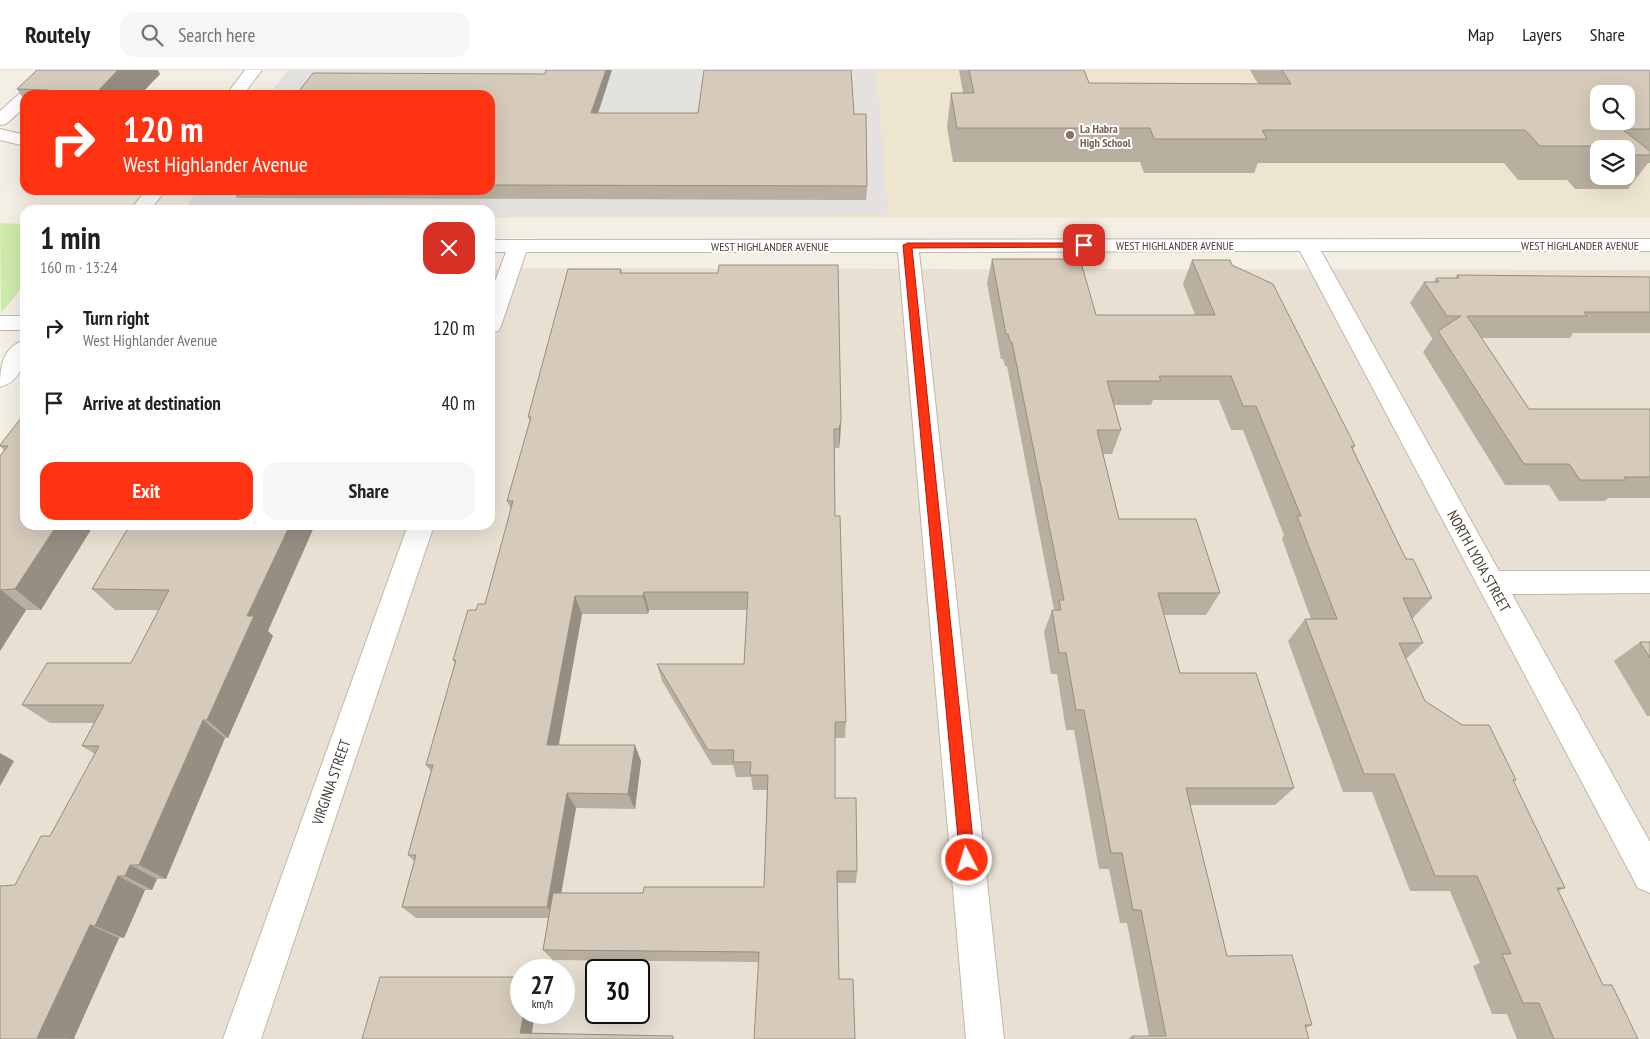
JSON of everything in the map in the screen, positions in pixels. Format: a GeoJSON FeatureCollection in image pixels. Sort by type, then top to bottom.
{"type":"FeatureCollection","features":[{"type":"Feature","properties":{"kind":"street"},"geometry":{"type":"LineString","coordinates":[[238,90],[254,70]]}},
{"type":"Feature","properties":{"kind":"street"},"geometry":{"type":"LineString","coordinates":[[0,120],[20,102]]}},
{"type":"Feature","properties":{"kind":"street"},"geometry":{"type":"LineString","coordinates":[[0,134],[20,140]]}},
{"type":"Feature","properties":{"kind":"street"},"geometry":{"type":"LineString","coordinates":[[144,205],[152,195]]}},
{"type":"Feature","properties":{"kind":"street"},"geometry":{"type":"LineString","coordinates":[[908,245],[985,1039]]}},
{"type":"Feature","properties":{"kind":"street","name":"NORTH LYDIA STREET"},"geometry":{"type":"LineString","coordinates":[[1308,245],[1650,876]]}},
{"type":"Feature","properties":{"kind":"street","name":"WEST HIGHLANDER AVENUE"},"geometry":{"type":"LineString","coordinates":[[495,246],[1650,245]]}},
{"type":"Feature","properties":{"kind":"street"},"geometry":{"type":"LineString","coordinates":[[495,312],[518,246]]}},
{"type":"Feature","properties":{"kind":"street"},"geometry":{"type":"LineString","coordinates":[[0,323],[20,323]]}},
{"type":"Feature","properties":{"kind":"street"},"geometry":{"type":"LineString","coordinates":[[0,379],[20,354]]}},
{"type":"Feature","properties":{"kind":"street","name":"VIRGINIA STREET"},"geometry":{"type":"LineString","coordinates":[[242,1039],[419,530]]}},
{"type":"Feature","properties":{"kind":"street"},"geometry":{"type":"LineString","coordinates":[[1491,583],[1650,582]]}},
{"type":"Feature","properties":{"kind":"shaded area","name":"La Habra High School"},"geometry":{"type":"Polygon","coordinates":[[[288,70],[1650,70],[1650,218],[495,218],[495,205],[188,205],[195,195],[495,195],[495,90],[273,90],[288,70]]]}},
{"type":"Feature","properties":{"kind":"shaded area"},"geometry":{"type":"Polygon","coordinates":[[[288,70],[876,70],[888,215],[495,217],[495,205],[188,205],[194,195],[495,195],[495,90],[273,90],[288,70]]]}},
{"type":"Feature","properties":{"kind":"shaded area"},"geometry":{"type":"Polygon","coordinates":[[[495,268],[1650,270],[1650,1039],[0,1039],[0,455],[20,429],[20,530],[495,530],[495,268]]]}},
{"type":"Feature","properties":{"kind":"green space"},"geometry":{"type":"Polygon","coordinates":[[[0,223],[20,224],[20,290],[1,313],[0,223]]]}},
{"type":"Feature","properties":{"kind":"building"},"geometry":{"type":"Polygon","coordinates":[[[37,70],[118,70],[99,90],[17,89],[37,70]]]}},
{"type":"Feature","properties":{"kind":"building"},"geometry":{"type":"Polygon","coordinates":[[[546,70],[606,70],[591,113],[698,113],[704,70],[851,70],[854,114],[866,114],[867,186],[495,185],[495,90],[300,90],[313,73],[545,74],[546,70]]]}},
{"type":"Feature","properties":{"kind":"building"},"geometry":{"type":"Polygon","coordinates":[[[969,70],[1084,70],[1089,83],[1291,84],[1282,70],[1650,70],[1650,129],[1635,129],[1635,85],[1590,85],[1590,130],[1623,130],[1650,151],[1650,155],[1635,155],[1635,140],[1590,140],[1590,146],[1540,146],[1525,130],[1262,130],[1267,139],[1154,139],[1150,128],[957,128],[951,93],[974,93],[969,70]]]}},
{"type":"Feature","properties":{"kind":"building"},"geometry":{"type":"Polygon","coordinates":[[[992,259],[1080,259],[1096,315],[1215,315],[1192,260],[1230,260],[1232,265],[1273,284],[1355,446],[1351,446],[1406,559],[1413,559],[1432,598],[1403,598],[1423,643],[1399,643],[1425,701],[1462,725],[1489,725],[1565,888],[1557,888],[1603,985],[1612,985],[1638,1039],[1554,1039],[1539,1003],[1523,1003],[1502,954],[1511,954],[1477,876],[1435,876],[1394,774],[1364,774],[1305,619],[1337,619],[1297,516],[1301,516],[1256,406],[1243,406],[1231,376],[1159,376],[1161,381],[1107,381],[1121,430],[1097,430],[1119,519],[1196,519],[1220,593],[1158,593],[1180,673],[1256,673],[1294,788],[1186,788],[1227,956],[1292,955],[1312,1025],[1305,1025],[1309,1039],[1133,1039],[1132,1036],[1166,1036],[1141,910],[1133,910],[1122,853],[1111,853],[1084,710],[1076,710],[1066,653],[1059,653],[1052,610],[1061,610],[1059,600],[1064,600],[1012,342],[1010,342],[1008,334],[1006,334],[992,259]]]}},
{"type":"Feature","properties":{"kind":"building"},"geometry":{"type":"Polygon","coordinates":[[[719,265],[838,265],[841,421],[839,429],[834,429],[835,516],[840,516],[846,722],[835,722],[835,798],[856,798],[857,871],[837,871],[839,979],[853,979],[855,1039],[754,1039],[759,952],[543,950],[553,893],[643,893],[644,887],[764,887],[768,775],[750,775],[751,762],[733,762],[734,750],[708,750],[657,664],[744,664],[748,592],[644,592],[643,596],[575,596],[547,745],[635,745],[628,794],[567,793],[547,907],[402,907],[416,855],[408,855],[433,765],[426,765],[456,660],[453,660],[468,610],[476,610],[478,604],[485,604],[513,501],[507,501],[531,417],[528,417],[568,269],[621,269],[620,273],[718,273],[719,265]]]}},
{"type":"Feature","properties":{"kind":"building"},"geometry":{"type":"Polygon","coordinates":[[[1457,275],[1650,277],[1650,312],[1584,312],[1587,316],[1467,316],[1529,409],[1650,409],[1650,477],[1624,477],[1626,480],[1580,480],[1569,464],[1524,464],[1438,331],[1461,316],[1447,316],[1424,282],[1439,282],[1436,278],[1459,278],[1457,275]]]}},
{"type":"Feature","properties":{"kind":"building"},"geometry":{"type":"Polygon","coordinates":[[[20,419],[20,530],[54,530],[15,589],[0,590],[0,456],[8,446],[0,445],[20,419]]]}},
{"type":"Feature","properties":{"kind":"building"},"geometry":{"type":"Polygon","coordinates":[[[127,530],[288,530],[247,616],[254,616],[207,720],[203,720],[139,865],[130,865],[125,876],[118,876],[95,926],[90,925],[37,1038],[71,1039],[0,1039],[0,886],[15,885],[41,836],[50,836],[99,746],[82,746],[104,705],[22,705],[47,663],[131,663],[169,590],[92,589],[127,530]]]}},
{"type":"Feature","properties":{"kind":"building"},"geometry":{"type":"Polygon","coordinates":[[[1640,642],[1650,642],[1650,658],[1640,642]]]}},
{"type":"Feature","properties":{"kind":"building"},"geometry":{"type":"Polygon","coordinates":[[[380,977],[510,977],[510,1024],[522,1024],[520,1033],[673,1036],[673,1039],[362,1039],[380,977]]]}},
{"type":"Feature","properties":{"kind":"place","name":"La Habra High School"},"geometry":{"type":"Point","coordinates":[1070,135]}},
{"type":"Feature","properties":{"kind":"route"},"geometry":{"type":"LineString","coordinates":[[967,860],[908,245],[1084,245]]}}]}
